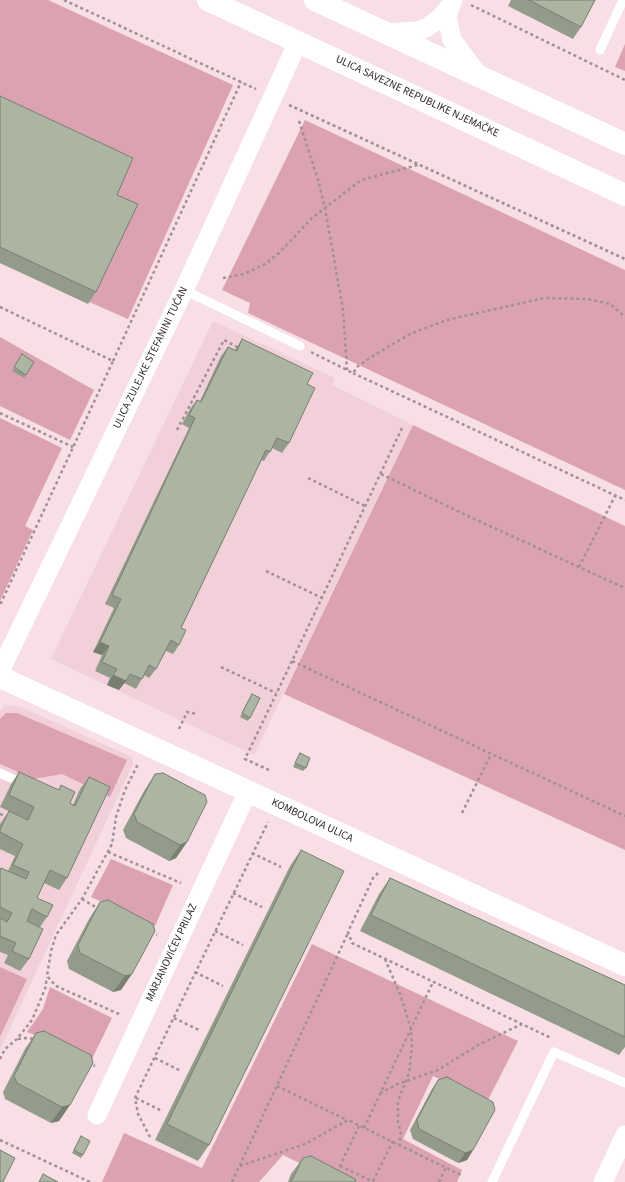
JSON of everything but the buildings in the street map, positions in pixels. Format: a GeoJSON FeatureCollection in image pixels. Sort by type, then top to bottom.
{"type":"FeatureCollection","features":[{"type":"Feature","properties":{"kind":"main road","name":"ULICA SAVEZNE REPUBLIKE NJEMAČKE"},"geometry":{"type":"LineString","coordinates":[[208,0],[625,195]]}},
{"type":"Feature","properties":{"kind":"main road"},"geometry":{"type":"LineString","coordinates":[[315,0],[625,144]]}},
{"type":"Feature","properties":{"kind":"main road","name":"KOMBOLOVA ULICA"},"geometry":{"type":"LineString","coordinates":[[0,677],[625,966]]}},
{"type":"Feature","properties":{"kind":"street"},"geometry":{"type":"LineString","coordinates":[[385,33],[416,31],[426,28],[456,4]]}},
{"type":"Feature","properties":{"kind":"street"},"geometry":{"type":"LineString","coordinates":[[456,4],[448,24],[452,40],[479,76]]}},
{"type":"Feature","properties":{"kind":"street","name":"ULICA ZULEJKE STEFANINI TUĆAN"},"geometry":{"type":"LineString","coordinates":[[0,671],[184,290],[298,42]]}},
{"type":"Feature","properties":{"kind":"street","name":"MARJANOVIĆEV PRILAZ"},"geometry":{"type":"LineString","coordinates":[[97,1114],[248,792]]}},
{"type":"Feature","properties":{"kind":"street"},"geometry":{"type":"LineString","coordinates":[[603,1182],[625,1135]]}},
{"type":"Feature","properties":{"kind":"lane"},"geometry":{"type":"LineString","coordinates":[[600,50],[623,0]]}},
{"type":"Feature","properties":{"kind":"lane"},"geometry":{"type":"LineString","coordinates":[[184,290],[300,346]]}},
{"type":"Feature","properties":{"kind":"lane"},"geometry":{"type":"LineString","coordinates":[[0,773],[33,788]]}},
{"type":"Feature","properties":{"kind":"lane"},"geometry":{"type":"LineString","coordinates":[[492,1182],[554,1052],[625,1083]]}},
{"type":"Feature","properties":{"kind":"path"},"geometry":{"type":"LineString","coordinates":[[64,0],[260,92]]}},
{"type":"Feature","properties":{"kind":"path"},"geometry":{"type":"LineString","coordinates":[[456,4],[625,80]]}},
{"type":"Feature","properties":{"kind":"path"},"geometry":{"type":"LineString","coordinates":[[0,606],[241,82]]}},
{"type":"Feature","properties":{"kind":"path"},"geometry":{"type":"LineString","coordinates":[[288,105],[625,259]]}},
{"type":"Feature","properties":{"kind":"path"},"geometry":{"type":"LineString","coordinates":[[299,121],[320,183],[325,208],[343,310],[347,370]]}},
{"type":"Feature","properties":{"kind":"path"},"geometry":{"type":"LineString","coordinates":[[223,278],[244,274],[265,264],[279,253],[312,218],[361,180],[418,164]]}},
{"type":"Feature","properties":{"kind":"path"},"geometry":{"type":"LineString","coordinates":[[353,373],[358,366],[410,334],[448,320],[544,298],[587,298],[610,304],[625,317]]}},
{"type":"Feature","properties":{"kind":"path"},"geometry":{"type":"LineString","coordinates":[[0,307],[112,361]]}},
{"type":"Feature","properties":{"kind":"path"},"geometry":{"type":"LineString","coordinates":[[177,430],[224,340],[245,351]]}},
{"type":"Feature","properties":{"kind":"path"},"geometry":{"type":"LineString","coordinates":[[300,346],[353,373],[625,500]]}},
{"type":"Feature","properties":{"kind":"path"},"geometry":{"type":"LineString","coordinates":[[0,413],[73,448]]}},
{"type":"Feature","properties":{"kind":"path"},"geometry":{"type":"LineString","coordinates":[[269,770],[245,759],[402,428]]}},
{"type":"Feature","properties":{"kind":"path"},"geometry":{"type":"LineString","coordinates":[[381,474],[625,588]]}},
{"type":"Feature","properties":{"kind":"path"},"geometry":{"type":"LineString","coordinates":[[308,478],[365,506]]}},
{"type":"Feature","properties":{"kind":"path"},"geometry":{"type":"LineString","coordinates":[[579,567],[615,496]]}},
{"type":"Feature","properties":{"kind":"path"},"geometry":{"type":"LineString","coordinates":[[266,571],[322,598]]}},
{"type":"Feature","properties":{"kind":"path"},"geometry":{"type":"LineString","coordinates":[[292,661],[625,816]]}},
{"type":"Feature","properties":{"kind":"path"},"geometry":{"type":"LineString","coordinates":[[221,667],[276,693]]}},
{"type":"Feature","properties":{"kind":"path"},"geometry":{"type":"LineString","coordinates":[[179,729],[187,712],[197,714]]}},
{"type":"Feature","properties":{"kind":"path"},"geometry":{"type":"LineString","coordinates":[[462,813],[491,754]]}},
{"type":"Feature","properties":{"kind":"path"},"geometry":{"type":"LineString","coordinates":[[0,1059],[5,1049],[18,1039],[32,1020],[40,1003],[45,989],[51,951],[56,935],[82,899],[112,844],[116,817],[125,790],[139,763]]}},
{"type":"Feature","properties":{"kind":"path"},"geometry":{"type":"LineString","coordinates":[[0,814],[13,820]]}},
{"type":"Feature","properties":{"kind":"path"},"geometry":{"type":"LineString","coordinates":[[150,1136],[138,1114],[135,1098],[263,828],[271,820]]}},
{"type":"Feature","properties":{"kind":"path"},"geometry":{"type":"LineString","coordinates":[[108,852],[181,883]]}},
{"type":"Feature","properties":{"kind":"path"},"geometry":{"type":"LineString","coordinates":[[252,853],[281,867]]}},
{"type":"Feature","properties":{"kind":"path"},"geometry":{"type":"LineString","coordinates":[[232,1182],[373,878],[380,872]]}},
{"type":"Feature","properties":{"kind":"path"},"geometry":{"type":"LineString","coordinates":[[233,892],[262,906]]}},
{"type":"Feature","properties":{"kind":"path"},"geometry":{"type":"LineString","coordinates":[[82,899],[101,910]]}},
{"type":"Feature","properties":{"kind":"path"},"geometry":{"type":"LineString","coordinates":[[215,931],[243,945]]}},
{"type":"Feature","properties":{"kind":"path"},"geometry":{"type":"LineString","coordinates":[[150,932],[157,935]]}},
{"type":"Feature","properties":{"kind":"path"},"geometry":{"type":"LineString","coordinates":[[348,932],[352,943],[555,1040]]}},
{"type":"Feature","properties":{"kind":"path"},"geometry":{"type":"LineString","coordinates":[[385,959],[400,994],[411,1029],[412,1048],[406,1081],[398,1101],[398,1122],[401,1134],[399,1144]]}},
{"type":"Feature","properties":{"kind":"path"},"geometry":{"type":"LineString","coordinates":[[195,972],[223,986]]}},
{"type":"Feature","properties":{"kind":"path"},"geometry":{"type":"LineString","coordinates":[[47,976],[56,986],[120,1014]]}},
{"type":"Feature","properties":{"kind":"path"},"geometry":{"type":"LineString","coordinates":[[364,1128],[379,1093],[433,982]]}},
{"type":"Feature","properties":{"kind":"path"},"geometry":{"type":"LineString","coordinates":[[174,1018],[201,1031]]}},
{"type":"Feature","properties":{"kind":"path"},"geometry":{"type":"LineString","coordinates":[[379,1093],[406,1081],[438,1070],[478,1045],[522,1024]]}},
{"type":"Feature","properties":{"kind":"path"},"geometry":{"type":"LineString","coordinates":[[18,1039],[25,1038],[41,1042]]}},
{"type":"Feature","properties":{"kind":"path"},"geometry":{"type":"LineString","coordinates":[[155,1058],[181,1071]]}},
{"type":"Feature","properties":{"kind":"path"},"geometry":{"type":"LineString","coordinates":[[84,1061],[95,1066]]}},
{"type":"Feature","properties":{"kind":"path"},"geometry":{"type":"LineString","coordinates":[[277,1086],[463,1176]]}},
{"type":"Feature","properties":{"kind":"path"},"geometry":{"type":"LineString","coordinates":[[135,1098],[162,1111]]}},
{"type":"Feature","properties":{"kind":"path"},"geometry":{"type":"LineString","coordinates":[[240,1166],[305,1144],[348,1120]]}},
{"type":"Feature","properties":{"kind":"path"},"geometry":{"type":"LineString","coordinates":[[334,1176],[359,1126]]}},
{"type":"Feature","properties":{"kind":"path"},"geometry":{"type":"LineString","coordinates":[[0,1140],[90,1182]]}},
{"type":"Feature","properties":{"kind":"path"},"geometry":{"type":"LineString","coordinates":[[340,1166],[374,1182],[393,1141]]}},
{"type":"Feature","properties":{"kind":"path"},"geometry":{"type":"LineString","coordinates":[[439,1182],[446,1167]]}},
{"type":"Feature","properties":{"kind":"shaded area"},"geometry":{"type":"Polygon","coordinates":[[[0,0],[48,0],[233,85],[128,319],[0,263],[0,0]]]}},
{"type":"Feature","properties":{"kind":"shaded area"},"geometry":{"type":"Polygon","coordinates":[[[625,44],[625,71],[615,67],[625,44]]]}},
{"type":"Feature","properties":{"kind":"shaded area"},"geometry":{"type":"Polygon","coordinates":[[[305,120],[625,270],[625,490],[248,313],[250,303],[222,290],[305,120]]]}},
{"type":"Feature","properties":{"kind":"shaded area"},"geometry":{"type":"Polygon","coordinates":[[[213,321],[335,378],[332,385],[413,425],[254,755],[51,659],[213,321]]]}},
{"type":"Feature","properties":{"kind":"shaded area"},"geometry":{"type":"Polygon","coordinates":[[[0,337],[94,390],[70,440],[0,406],[0,337]]]}},
{"type":"Feature","properties":{"kind":"shaded area"},"geometry":{"type":"Polygon","coordinates":[[[0,418],[62,448],[25,526],[33,530],[0,601],[0,418]]]}},
{"type":"Feature","properties":{"kind":"shaded area"},"geometry":{"type":"Polygon","coordinates":[[[413,425],[625,526],[625,850],[284,694],[413,425]]]}},
{"type":"Feature","properties":{"kind":"shaded area"},"geometry":{"type":"Polygon","coordinates":[[[5,705],[21,707],[132,757],[133,764],[0,1050],[0,711],[5,705]]]}},
{"type":"Feature","properties":{"kind":"shaded area"},"geometry":{"type":"Polygon","coordinates":[[[6,713],[17,713],[127,760],[110,797],[62,774],[34,779],[0,764],[0,719],[6,713]]]}},
{"type":"Feature","properties":{"kind":"shaded area"},"geometry":{"type":"Polygon","coordinates":[[[111,859],[173,885],[155,926],[91,897],[111,859]]]}},
{"type":"Feature","properties":{"kind":"shaded area"},"geometry":{"type":"Polygon","coordinates":[[[312,944],[518,1041],[487,1102],[433,1076],[403,1139],[462,1170],[457,1182],[338,1182],[283,1155],[259,1182],[102,1182],[124,1133],[202,1168],[312,944]]]}},
{"type":"Feature","properties":{"kind":"shaded area"},"geometry":{"type":"Polygon","coordinates":[[[0,967],[27,979],[0,1037],[0,967]]]}},
{"type":"Feature","properties":{"kind":"shaded area"},"geometry":{"type":"Polygon","coordinates":[[[50,987],[112,1018],[92,1059],[27,1032],[43,1009],[50,987]]]}}]}
